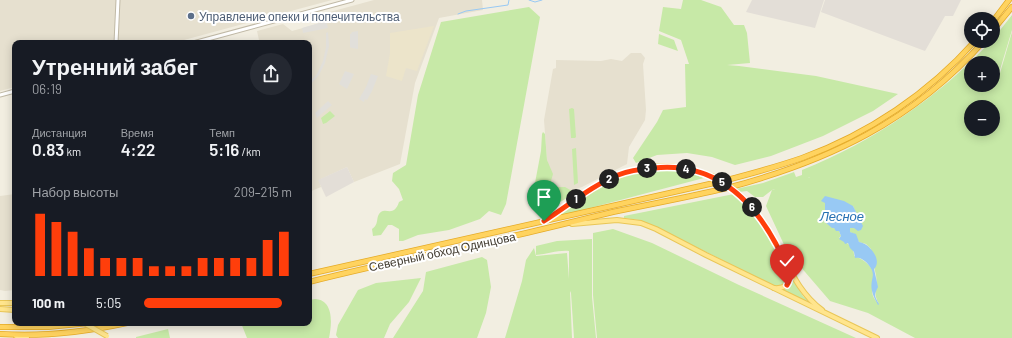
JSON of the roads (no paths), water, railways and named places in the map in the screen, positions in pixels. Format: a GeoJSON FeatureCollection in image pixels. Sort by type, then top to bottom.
{"type":"FeatureCollection","features":[{"type":"Feature","properties":{"kind":"highway"},"geometry":{"type":"LineString","coordinates":[[1000,12],[1009,0]]}},
{"type":"Feature","properties":{"kind":"highway"},"geometry":{"type":"LineString","coordinates":[[1000,22],[1012,7]]}},
{"type":"Feature","properties":{"kind":"highway","name":"Северный обход Одинцова"},"geometry":{"type":"LineString","coordinates":[[312,273],[768,170],[804,157],[870,126],[890,114],[924,89],[968,48]]}},
{"type":"Feature","properties":{"kind":"highway","name":"Северный обход Одинцова"},"geometry":{"type":"LineString","coordinates":[[312,281],[725,188],[770,176],[826,156],[844,148],[883,126],[930,93],[977,48]]}},
{"type":"Feature","properties":{"kind":"highway"},"geometry":{"type":"LineString","coordinates":[[0,327],[48,328],[64,326]]}},
{"type":"Feature","properties":{"kind":"highway"},"geometry":{"type":"LineString","coordinates":[[1,334],[37,335],[65,333],[94,330],[112,326]]}},
{"type":"Feature","properties":{"kind":"main road"},"geometry":{"type":"LineString","coordinates":[[544,221],[611,178],[635,169],[672,167],[688,169],[712,176],[736,192],[758,214],[798,285],[811,301],[846,324]]}},
{"type":"Feature","properties":{"kind":"main road"},"geometry":{"type":"LineString","coordinates":[[558,226],[602,220],[641,223],[656,229],[876,338]]}},
{"type":"Feature","properties":{"kind":"main road"},"geometry":{"type":"LineString","coordinates":[[770,286],[779,288],[787,285],[790,278],[789,269]]}},
{"type":"Feature","properties":{"kind":"main road"},"geometry":{"type":"LineString","coordinates":[[0,303],[12,303]]}},
{"type":"Feature","properties":{"kind":"main road"},"geometry":{"type":"LineString","coordinates":[[0,309],[12,310]]}},
{"type":"Feature","properties":{"kind":"main road"},"geometry":{"type":"LineString","coordinates":[[89,326],[108,337]]}},
{"type":"Feature","properties":{"kind":"main road"},"geometry":{"type":"LineString","coordinates":[[1,334],[27,338]]}},
{"type":"Feature","properties":{"kind":"street"},"geometry":{"type":"LineString","coordinates":[[116,40],[118,0]]}},
{"type":"Feature","properties":{"kind":"street"},"geometry":{"type":"LineString","coordinates":[[204,40],[352,0]]}},
{"type":"Feature","properties":{"kind":"street"},"geometry":{"type":"LineString","coordinates":[[0,95],[12,92]]}},
{"type":"Feature","properties":{"kind":"water","name":"Лесное"},"geometry":{"type":"Polygon","coordinates":[[[825,196],[844,201],[853,206],[863,226],[861,230],[858,231],[854,228],[850,228],[850,232],[856,234],[859,242],[867,245],[874,252],[876,257],[877,261],[874,269],[878,287],[875,296],[879,304],[878,305],[871,286],[873,274],[872,270],[862,259],[855,258],[854,252],[848,243],[845,244],[839,239],[841,236],[839,231],[836,231],[825,222],[828,215],[825,214],[825,203],[821,201],[825,196]]]}},
{"type":"Feature","properties":{"kind":"waterway"},"geometry":{"type":"LineString","coordinates":[[458,14],[466,11],[508,5],[509,0]]}},
{"type":"Feature","properties":{"kind":"waterway"},"geometry":{"type":"LineString","coordinates":[[529,0],[535,2],[542,0]]}},
{"type":"Feature","properties":{"kind":"place","name":"Управление опеки и попечительства"},"geometry":{"type":"Point","coordinates":[191,16]}}]}
